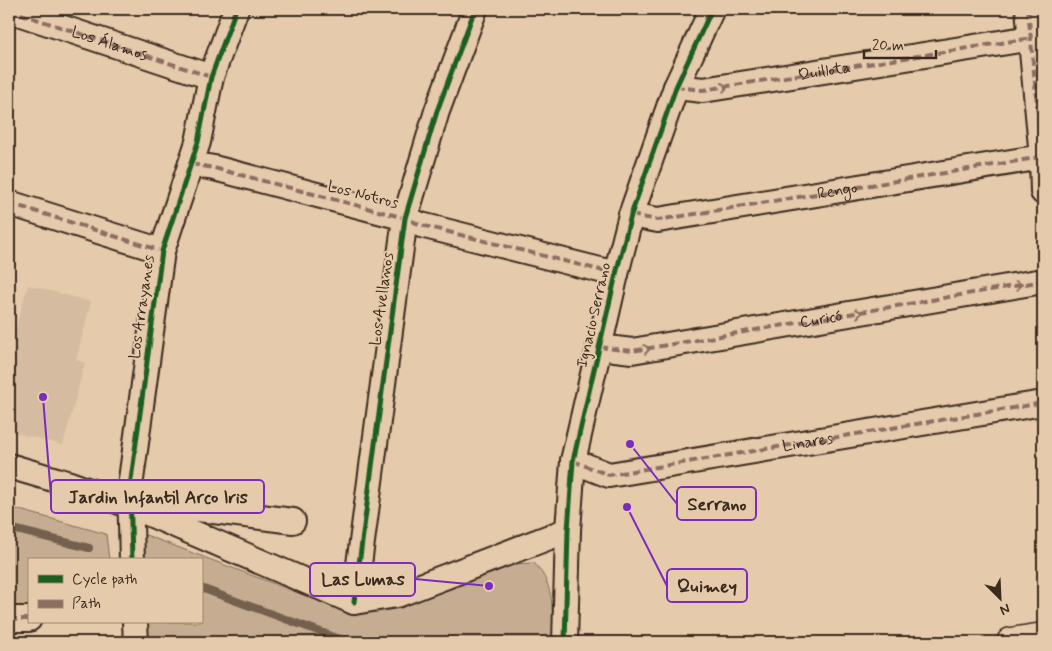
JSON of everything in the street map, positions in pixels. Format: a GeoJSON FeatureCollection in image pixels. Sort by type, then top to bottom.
{"type":"FeatureCollection","features":[{"type":"Feature","properties":{"kind":"street","name":"Los Arrayanes"},"geometry":{"type":"LineString","coordinates":[[132,558],[131,496],[162,251],[198,142],[212,77],[236,9]]}},
{"type":"Feature","properties":{"kind":"street","name":"Los Avellanos"},"geometry":{"type":"LineString","coordinates":[[354,602],[405,218],[437,112],[475,9]]}},
{"type":"Feature","properties":{"kind":"street","name":"Ignacio Serrano"},"geometry":{"type":"LineString","coordinates":[[565,642],[568,530],[573,461],[599,347],[631,215],[676,86],[712,9]]}},
{"type":"Feature","properties":{"kind":"street"},"geometry":{"type":"LineString","coordinates":[[1028,9],[1042,157],[1043,192]]}},
{"type":"Feature","properties":{"kind":"street","name":"Los Álamos"},"geometry":{"type":"LineString","coordinates":[[9,10],[212,77]]}},
{"type":"Feature","properties":{"kind":"street","name":"Quillota"},"geometry":{"type":"LineString","coordinates":[[676,86],[703,90],[1032,38]]}},
{"type":"Feature","properties":{"kind":"street","name":"Rengo"},"geometry":{"type":"LineString","coordinates":[[631,215],[658,220],[1042,157]]}},
{"type":"Feature","properties":{"kind":"street","name":"Los Notros"},"geometry":{"type":"LineString","coordinates":[[191,164],[616,274]]}},
{"type":"Feature","properties":{"kind":"street"},"geometry":{"type":"LineString","coordinates":[[9,203],[162,251]]}},
{"type":"Feature","properties":{"kind":"street","name":"Curicó"},"geometry":{"type":"LineString","coordinates":[[599,347],[632,351],[1043,281]]}},
{"type":"Feature","properties":{"kind":"street","name":"Linares"},"geometry":{"type":"LineString","coordinates":[[573,461],[609,475],[1043,403]]}},
{"type":"Feature","properties":{"kind":"street"},"geometry":{"type":"LineString","coordinates":[[9,466],[70,484],[131,496],[150,503],[293,521]]}},
{"type":"Feature","properties":{"kind":"street"},"geometry":{"type":"LineString","coordinates":[[131,496],[354,602],[397,595],[568,530]]}},
{"type":"Feature","properties":{"kind":"street"},"geometry":{"type":"LineString","coordinates":[[9,619],[28,618]]}},
{"type":"Feature","properties":{"kind":"street"},"geometry":{"type":"LineString","coordinates":[[134,624],[136,642]]}},
{"type":"Feature","properties":{"kind":"street"},"geometry":{"type":"LineString","coordinates":[[1011,642],[1043,636]]}},
{"type":"Feature","properties":{"kind":"shaded area"},"geometry":{"type":"Polygon","coordinates":[[[28,285],[91,302],[76,360],[85,363],[63,445],[9,431],[9,353],[28,285]]]}},
{"type":"Feature","properties":{"kind":"shaded area"},"geometry":{"type":"Polygon","coordinates":[[[9,507],[106,534],[109,558],[28,558],[28,613],[9,614],[9,507]]]}},
{"type":"Feature","properties":{"kind":"shaded area"},"geometry":{"type":"Polygon","coordinates":[[[143,534],[301,594],[379,604],[489,565],[534,563],[546,581],[549,590],[553,642],[147,642],[146,624],[202,624],[202,558],[143,558],[143,534]]]}},
{"type":"Feature","properties":{"kind":"waterway"},"geometry":{"type":"LineString","coordinates":[[9,528],[89,548]]}},
{"type":"Feature","properties":{"kind":"waterway"},"geometry":{"type":"LineString","coordinates":[[202,588],[348,642]]}},
{"type":"Feature","properties":{"kind":"marked path"},"geometry":{"type":"LineString","coordinates":[[1028,9],[1042,157],[1043,192]]}},
{"type":"Feature","properties":{"kind":"marked path"},"geometry":{"type":"LineString","coordinates":[[9,10],[211,77]]}},
{"type":"Feature","properties":{"kind":"marked path"},"geometry":{"type":"LineString","coordinates":[[676,87],[703,90],[1032,38]]}},
{"type":"Feature","properties":{"kind":"marked path"},"geometry":{"type":"LineString","coordinates":[[631,215],[658,220],[1042,157]]}},
{"type":"Feature","properties":{"kind":"marked path"},"geometry":{"type":"LineString","coordinates":[[191,164],[214,168],[405,218],[421,225],[616,274]]}},
{"type":"Feature","properties":{"kind":"marked path"},"geometry":{"type":"LineString","coordinates":[[9,203],[162,251]]}},
{"type":"Feature","properties":{"kind":"marked path"},"geometry":{"type":"LineString","coordinates":[[599,347],[632,351],[1043,281]]}},
{"type":"Feature","properties":{"kind":"marked path"},"geometry":{"type":"LineString","coordinates":[[573,461],[609,475],[1043,403]]}},
{"type":"Feature","properties":{"kind":"marked path"},"geometry":{"type":"LineString","coordinates":[[9,619],[28,619]]}},
{"type":"Feature","properties":{"kind":"cycle path"},"geometry":{"type":"LineString","coordinates":[[132,558],[130,487],[162,251],[198,142],[211,77],[236,9]]}},
{"type":"Feature","properties":{"kind":"cycle path"},"geometry":{"type":"LineString","coordinates":[[354,602],[405,218],[437,111],[475,9]]}},
{"type":"Feature","properties":{"kind":"cycle path"},"geometry":{"type":"LineString","coordinates":[[565,642],[568,530],[573,461],[616,274],[631,215],[676,87],[712,9]]}},
{"type":"Feature","properties":{"kind":"place","name":"Jardin Infantil Arco Iris"},"geometry":{"type":"Point","coordinates":[43,397]}},
{"type":"Feature","properties":{"kind":"place","name":"Serrano"},"geometry":{"type":"Point","coordinates":[630,444]}},
{"type":"Feature","properties":{"kind":"place","name":"Quimey"},"geometry":{"type":"Point","coordinates":[627,507]}},
{"type":"Feature","properties":{"kind":"place","name":"Las Lumas"},"geometry":{"type":"Point","coordinates":[489,586]}}]}
